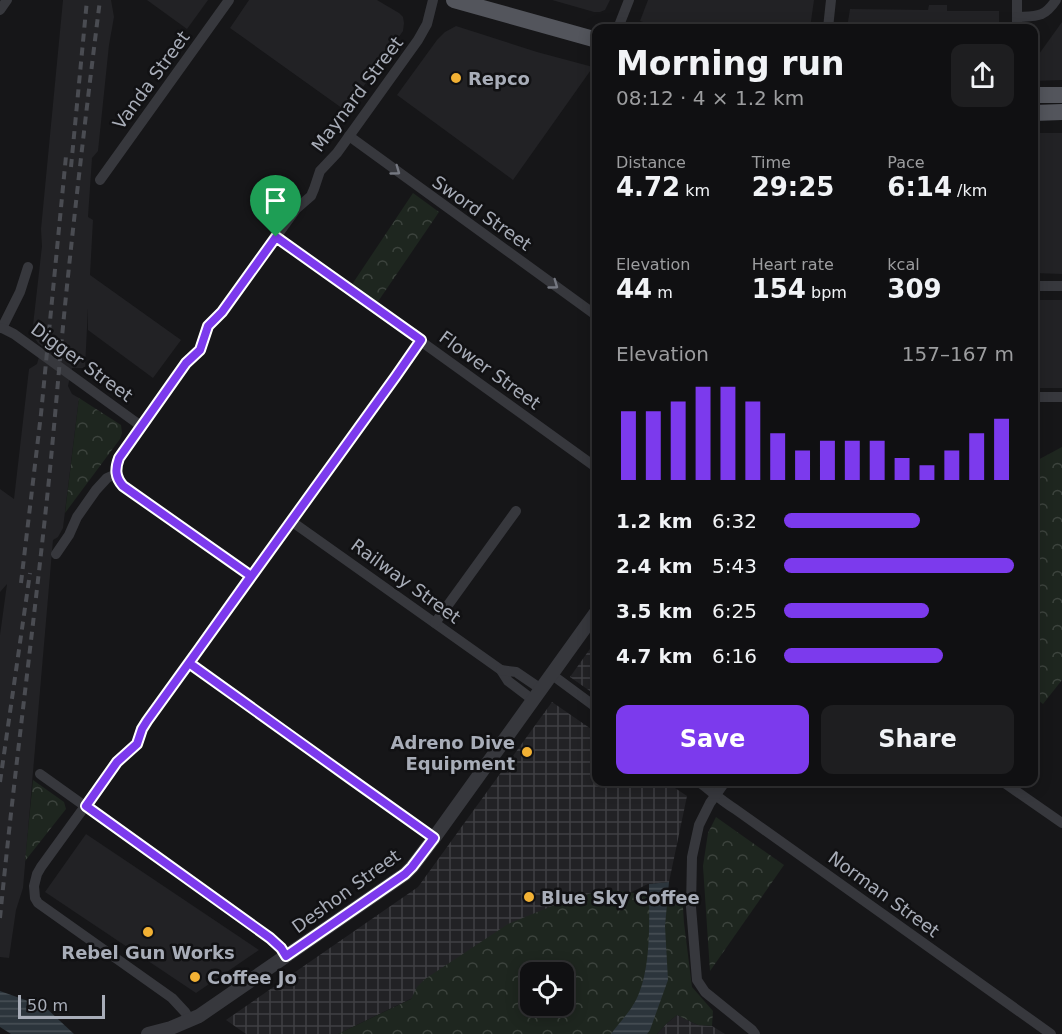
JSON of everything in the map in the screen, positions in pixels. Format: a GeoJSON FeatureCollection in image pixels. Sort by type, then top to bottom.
{"type":"FeatureCollection","features":[{"type":"Feature","properties":{"kind":"main road"},"geometry":{"type":"LineString","coordinates":[[454,0],[592,39]]}},
{"type":"Feature","properties":{"kind":"main road"},"geometry":{"type":"LineString","coordinates":[[1038,94],[1062,95]]}},
{"type":"Feature","properties":{"kind":"main road"},"geometry":{"type":"LineString","coordinates":[[1038,113],[1062,112]]}},
{"type":"Feature","properties":{"kind":"street"},"geometry":{"type":"LineString","coordinates":[[0,10],[7,0]]}},
{"type":"Feature","properties":{"kind":"street","name":"Vanda Street"},"geometry":{"type":"LineString","coordinates":[[100,180],[229,0]]}},
{"type":"Feature","properties":{"kind":"street","name":"Maynard Street"},"geometry":{"type":"LineString","coordinates":[[56,554],[89,499],[107,478],[116,474],[119,458],[186,363],[200,350],[208,326],[222,312],[296,209],[311,196],[320,171],[337,153],[423,32],[433,0]]}},
{"type":"Feature","properties":{"kind":"street"},"geometry":{"type":"LineString","coordinates":[[620,24],[629,0]]}},
{"type":"Feature","properties":{"kind":"street"},"geometry":{"type":"LineString","coordinates":[[828,24],[831,0]]}},
{"type":"Feature","properties":{"kind":"street"},"geometry":{"type":"LineString","coordinates":[[1017,0],[1017,24]]}},
{"type":"Feature","properties":{"kind":"street"},"geometry":{"type":"LineString","coordinates":[[1017,17],[1041,15],[1050,9],[1056,0]]}},
{"type":"Feature","properties":{"kind":"street","name":"Sword Street"},"geometry":{"type":"LineString","coordinates":[[349,136],[592,312]]}},
{"type":"Feature","properties":{"kind":"street","name":"Flower Street"},"geometry":{"type":"LineString","coordinates":[[276,237],[592,464]]}},
{"type":"Feature","properties":{"kind":"street"},"geometry":{"type":"LineString","coordinates":[[1,328],[20,292],[28,267]]}},
{"type":"Feature","properties":{"kind":"street"},"geometry":{"type":"LineString","coordinates":[[1038,286],[1062,286]]}},
{"type":"Feature","properties":{"kind":"street","name":"Digger Street"},"geometry":{"type":"LineString","coordinates":[[1,328],[14,334],[141,426]]}},
{"type":"Feature","properties":{"kind":"street"},"geometry":{"type":"LineString","coordinates":[[190,1020],[172,998],[40,905],[35,898],[34,886],[37,874],[117,762],[137,744],[144,726],[421,340]]}},
{"type":"Feature","properties":{"kind":"street"},"geometry":{"type":"LineString","coordinates":[[1038,397],[1062,397]]}},
{"type":"Feature","properties":{"kind":"street"},"geometry":{"type":"LineString","coordinates":[[116,474],[120,482],[130,491],[251,576]]}},
{"type":"Feature","properties":{"kind":"street"},"geometry":{"type":"LineString","coordinates":[[435,623],[516,511]]}},
{"type":"Feature","properties":{"kind":"street","name":"Railway Street"},"geometry":{"type":"LineString","coordinates":[[291,521],[501,670],[516,672],[537,694]]}},
{"type":"Feature","properties":{"kind":"street","name":"Deshon Street"},"geometry":{"type":"LineString","coordinates":[[148,1034],[172,1031],[204,1012],[405,874],[434,838],[592,618]]}},
{"type":"Feature","properties":{"kind":"street"},"geometry":{"type":"LineString","coordinates":[[189,663],[434,838]]}},
{"type":"Feature","properties":{"kind":"street"},"geometry":{"type":"LineString","coordinates":[[551,674],[592,704]]}},
{"type":"Feature","properties":{"kind":"street"},"geometry":{"type":"LineString","coordinates":[[40,774],[270,938],[286,956]]}},
{"type":"Feature","properties":{"kind":"street","name":"Norman Street"},"geometry":{"type":"LineString","coordinates":[[705,786],[723,802],[1051,1034]]}},
{"type":"Feature","properties":{"kind":"street"},"geometry":{"type":"LineString","coordinates":[[722,786],[699,825],[692,856],[691,907],[697,980],[705,992],[755,1034]]}},
{"type":"Feature","properties":{"kind":"street"},"geometry":{"type":"LineString","coordinates":[[1009,786],[1062,823]]}},
{"type":"Feature","properties":{"kind":"shaded area"},"geometry":{"type":"Polygon","coordinates":[[[63,0],[111,0],[114,17],[98,151],[92,158],[88,217],[93,220],[90,275],[181,340],[153,378],[88,330],[88,308],[85,368],[72,368],[68,386],[72,394],[79,398],[63,528],[58,537],[53,540],[23,888],[16,910],[9,958],[0,957],[0,635],[7,584],[0,592],[0,489],[14,499],[29,369],[37,364],[42,346],[32,334],[42,246],[41,229],[63,0]]]}},
{"type":"Feature","properties":{"kind":"shaded area"},"geometry":{"type":"Polygon","coordinates":[[[147,0],[208,0],[187,29],[147,0]]]}},
{"type":"Feature","properties":{"kind":"shaded area"},"geometry":{"type":"Polygon","coordinates":[[[249,0],[377,0],[403,17],[403,31],[346,111],[230,28],[249,0]]]}},
{"type":"Feature","properties":{"kind":"shaded area"},"geometry":{"type":"Polygon","coordinates":[[[552,0],[610,0],[605,10],[594,12],[552,0]]]}},
{"type":"Feature","properties":{"kind":"shaded area"},"geometry":{"type":"Polygon","coordinates":[[[648,0],[814,0],[811,24],[649,24],[640,21],[648,0]]]}},
{"type":"Feature","properties":{"kind":"shaded area"},"geometry":{"type":"Polygon","coordinates":[[[929,5],[947,5],[947,11],[999,11],[999,24],[848,24],[850,9],[928,10],[929,5]]]}},
{"type":"Feature","properties":{"kind":"shaded area"},"geometry":{"type":"Polygon","coordinates":[[[1062,22],[1062,80],[1038,81],[1038,55],[1062,22]]]}},
{"type":"Feature","properties":{"kind":"shaded area"},"geometry":{"type":"Polygon","coordinates":[[[456,26],[592,67],[513,180],[397,95],[445,32],[456,26]]]}},
{"type":"Feature","properties":{"kind":"shaded area"},"geometry":{"type":"Polygon","coordinates":[[[1038,133],[1062,133],[1062,274],[1038,273],[1038,133]]]}},
{"type":"Feature","properties":{"kind":"shaded area"},"geometry":{"type":"Polygon","coordinates":[[[1038,300],[1062,300],[1062,388],[1038,388],[1038,300]]]}},
{"type":"Feature","properties":{"kind":"shaded area"},"geometry":{"type":"Polygon","coordinates":[[[592,646],[592,692],[570,677],[592,646]]]}},
{"type":"Feature","properties":{"kind":"shaded area"},"geometry":{"type":"Polygon","coordinates":[[[552,702],[592,730],[592,786],[672,786],[687,796],[669,882],[648,884],[338,1034],[246,1034],[226,1020],[418,887],[552,702]]]}},
{"type":"Feature","properties":{"kind":"shaded area"},"geometry":{"type":"Polygon","coordinates":[[[86,834],[259,950],[196,993],[45,892],[86,834]]]}},
{"type":"Feature","properties":{"kind":"shaded area"},"geometry":{"type":"Polygon","coordinates":[[[669,882],[665,926],[668,980],[650,1030],[647,1034],[611,1034],[634,1004],[645,973],[649,928],[649,884],[669,882]]]}},
{"type":"Feature","properties":{"kind":"shaded area"},"geometry":{"type":"Polygon","coordinates":[[[0,991],[45,1007],[74,1034],[11,1034],[0,1027],[0,991]]]}},
{"type":"Feature","properties":{"kind":"shaded area"},"geometry":{"type":"Polygon","coordinates":[[[677,1015],[698,1025],[712,1026],[725,1034],[657,1034],[677,1015]]]}},
{"type":"Feature","properties":{"kind":"green space"},"geometry":{"type":"Polygon","coordinates":[[[413,193],[439,212],[377,303],[351,286],[413,193]]]}},
{"type":"Feature","properties":{"kind":"green space"},"geometry":{"type":"Polygon","coordinates":[[[79,398],[121,425],[122,433],[120,439],[65,513],[79,398]]]}},
{"type":"Feature","properties":{"kind":"green space"},"geometry":{"type":"Polygon","coordinates":[[[1062,447],[1062,680],[1043,704],[1038,700],[1038,460],[1062,447]]]}},
{"type":"Feature","properties":{"kind":"green space"},"geometry":{"type":"Polygon","coordinates":[[[33,780],[64,802],[66,809],[25,861],[33,780]]]}},
{"type":"Feature","properties":{"kind":"green space"},"geometry":{"type":"Polygon","coordinates":[[[716,817],[784,865],[710,971],[703,866],[708,833],[716,817]]]}},
{"type":"Feature","properties":{"kind":"green space"},"geometry":{"type":"Polygon","coordinates":[[[604,889],[642,894],[682,892],[692,987],[713,1011],[712,1026],[698,1025],[677,1015],[657,1034],[338,1034],[411,999],[417,987],[425,979],[508,924],[557,904],[604,889]]]}},
{"type":"Feature","properties":{"kind":"railway"},"geometry":{"type":"LineString","coordinates":[[71,167],[87,0]]}},
{"type":"Feature","properties":{"kind":"railway"},"geometry":{"type":"LineString","coordinates":[[0,918],[48,489],[64,311],[100,0]]}},
{"type":"Feature","properties":{"kind":"railway"},"geometry":{"type":"LineString","coordinates":[[21,583],[41,414],[66,156]]}},
{"type":"Feature","properties":{"kind":"railway"},"geometry":{"type":"LineString","coordinates":[[0,782],[30,573]]}},
{"type":"Feature","properties":{"kind":"place","name":"Repco"},"geometry":{"type":"Point","coordinates":[456,78]}},
{"type":"Feature","properties":{"kind":"place","name":"Adreno Dive Equipment"},"geometry":{"type":"Point","coordinates":[527,752]}},
{"type":"Feature","properties":{"kind":"place","name":"Blue Sky Coffee"},"geometry":{"type":"Point","coordinates":[529,897]}},
{"type":"Feature","properties":{"kind":"place","name":"Rebel Gun Works"},"geometry":{"type":"Point","coordinates":[148,932]}},
{"type":"Feature","properties":{"kind":"place","name":"Coffee Jo"},"geometry":{"type":"Point","coordinates":[195,977]}},
{"type":"Feature","properties":{"kind":"route"},"geometry":{"type":"LineString","coordinates":[[276,237],[222,312],[208,326],[200,350],[186,363],[119,458],[116,474],[123,486],[251,576],[189,663],[434,838],[412,867],[398,880],[286,956],[270,938],[86,806],[117,762],[140,740],[142,729],[147,721],[251,576],[396,376],[421,340],[276,237]]}}]}
